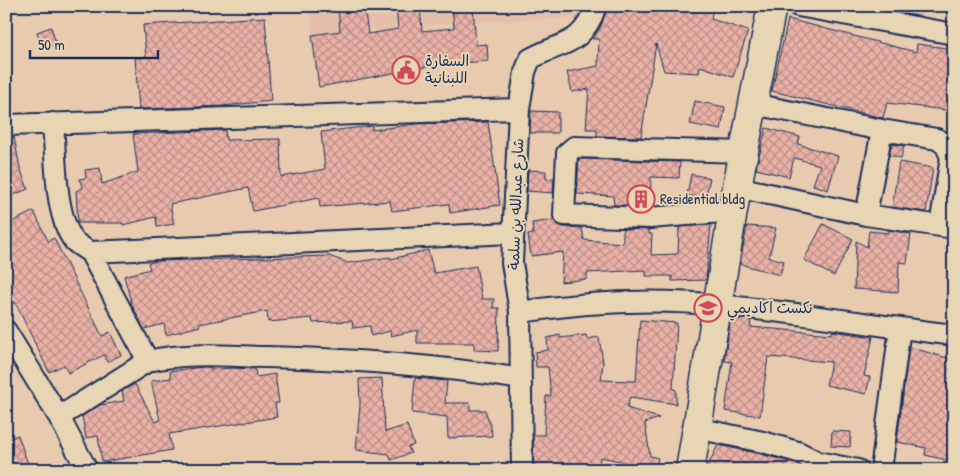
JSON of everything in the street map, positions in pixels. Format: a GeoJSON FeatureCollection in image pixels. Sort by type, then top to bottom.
{"type":"FeatureCollection","features":[{"type":"Feature","properties":{"kind":"main road"},"geometry":{"type":"LineString","coordinates":[[690,470],[744,152],[772,6]]}},
{"type":"Feature","properties":{"kind":"street","name":"شارع عبدالله بن سلمة"},"geometry":{"type":"LineString","coordinates":[[522,470],[520,312],[512,268],[519,109],[525,72],[530,59],[575,40],[585,28],[596,6]]}},
{"type":"Feature","properties":{"kind":"street"},"geometry":{"type":"LineString","coordinates":[[798,6],[954,34]]}},
{"type":"Feature","properties":{"kind":"street"},"geometry":{"type":"LineString","coordinates":[[744,152],[574,147],[566,153],[564,215],[650,218],[736,199],[947,227],[951,158],[945,144],[937,139],[753,104]]}},
{"type":"Feature","properties":{"kind":"street"},"geometry":{"type":"LineString","coordinates":[[6,125],[519,109]]}},
{"type":"Feature","properties":{"kind":"street"},"geometry":{"type":"LineString","coordinates":[[53,123],[62,214],[74,241],[90,252],[148,361]]}},
{"type":"Feature","properties":{"kind":"street"},"geometry":{"type":"LineString","coordinates":[[866,215],[882,130]]}},
{"type":"Feature","properties":{"kind":"street"},"geometry":{"type":"LineString","coordinates":[[90,252],[512,234]]}},
{"type":"Feature","properties":{"kind":"street"},"geometry":{"type":"LineString","coordinates":[[520,312],[560,306],[619,302],[719,305],[954,335]]}},
{"type":"Feature","properties":{"kind":"street"},"geometry":{"type":"LineString","coordinates":[[881,470],[900,328]]}},
{"type":"Feature","properties":{"kind":"street"},"geometry":{"type":"LineString","coordinates":[[6,331],[59,417],[87,470]]}},
{"type":"Feature","properties":{"kind":"street"},"geometry":{"type":"LineString","coordinates":[[59,417],[148,361],[162,358],[209,356],[339,358],[447,367],[521,379]]}},
{"type":"Feature","properties":{"kind":"street"},"geometry":{"type":"LineString","coordinates":[[696,428],[763,442],[798,452],[818,462],[858,470]]}},
{"type":"Feature","properties":{"kind":"shaded area"},"geometry":{"type":"Polygon","coordinates":[[[310,6],[582,6],[582,17],[439,24],[384,31],[367,28],[312,35],[310,6]]]}},
{"type":"Feature","properties":{"kind":"building"},"geometry":{"type":"Polygon","coordinates":[[[338,6],[364,6],[368,34],[398,29],[396,6],[420,6],[422,31],[454,28],[452,6],[473,6],[476,45],[487,44],[488,61],[435,65],[319,87],[312,35],[340,31],[338,6]]]}},
{"type":"Feature","properties":{"kind":"building"},"geometry":{"type":"Polygon","coordinates":[[[608,6],[713,6],[711,19],[748,31],[733,77],[700,66],[699,73],[664,71],[656,44],[641,137],[597,136],[597,129],[586,129],[589,89],[572,92],[567,72],[598,66],[599,39],[593,39],[601,26],[608,6]]]}},
{"type":"Feature","properties":{"kind":"building"},"geometry":{"type":"Polygon","coordinates":[[[265,17],[271,101],[222,106],[139,109],[135,58],[146,57],[143,25],[265,17]]]}},
{"type":"Feature","properties":{"kind":"building"},"geometry":{"type":"Polygon","coordinates":[[[788,19],[916,52],[917,44],[954,49],[954,111],[887,103],[883,118],[772,91],[788,19]]]}},
{"type":"Feature","properties":{"kind":"building"},"geometry":{"type":"Polygon","coordinates":[[[51,27],[56,44],[42,49],[37,32],[51,27]]]}},
{"type":"Feature","properties":{"kind":"building"},"geometry":{"type":"Polygon","coordinates":[[[695,101],[725,107],[721,130],[690,124],[695,101]]]}},
{"type":"Feature","properties":{"kind":"building"},"geometry":{"type":"Polygon","coordinates":[[[531,111],[558,112],[558,133],[530,133],[531,111]]]}},
{"type":"Feature","properties":{"kind":"building"},"geometry":{"type":"Polygon","coordinates":[[[488,122],[500,205],[450,213],[449,204],[392,211],[390,201],[320,207],[319,198],[253,211],[248,188],[170,204],[174,224],[157,227],[156,217],[123,225],[122,223],[78,223],[76,191],[83,188],[79,179],[86,178],[85,170],[100,168],[102,184],[138,172],[133,134],[225,130],[226,140],[280,139],[281,177],[325,169],[321,132],[372,126],[372,130],[416,124],[488,122]]]}},
{"type":"Feature","properties":{"kind":"building"},"geometry":{"type":"Polygon","coordinates":[[[766,128],[800,137],[798,144],[838,156],[828,190],[813,185],[820,165],[794,158],[789,177],[756,169],[766,128]]]}},
{"type":"Feature","properties":{"kind":"building"},"geometry":{"type":"Polygon","coordinates":[[[6,137],[14,137],[20,168],[28,189],[6,198],[6,137]]]}},
{"type":"Feature","properties":{"kind":"building"},"geometry":{"type":"Polygon","coordinates":[[[892,144],[904,146],[901,158],[889,155],[892,144]]]}},
{"type":"Feature","properties":{"kind":"building"},"geometry":{"type":"Polygon","coordinates":[[[579,159],[680,162],[679,178],[651,177],[650,206],[614,205],[613,196],[577,194],[579,159]]]}},
{"type":"Feature","properties":{"kind":"building"},"geometry":{"type":"Polygon","coordinates":[[[899,162],[933,168],[926,212],[892,207],[899,162]]]}},
{"type":"Feature","properties":{"kind":"building"},"geometry":{"type":"Polygon","coordinates":[[[528,170],[546,171],[546,179],[554,178],[553,193],[527,191],[528,170]]]}},
{"type":"Feature","properties":{"kind":"building"},"geometry":{"type":"Polygon","coordinates":[[[691,174],[710,178],[705,199],[687,195],[691,174]]]}},
{"type":"Feature","properties":{"kind":"building"},"geometry":{"type":"Polygon","coordinates":[[[34,211],[48,241],[54,238],[102,336],[110,332],[121,355],[107,362],[104,355],[68,373],[64,365],[49,372],[15,302],[6,306],[6,225],[34,211]]]}},
{"type":"Feature","properties":{"kind":"building"},"geometry":{"type":"Polygon","coordinates":[[[553,220],[563,227],[582,228],[584,240],[623,243],[623,229],[649,230],[649,234],[652,234],[651,255],[678,254],[679,227],[711,225],[706,280],[672,281],[672,276],[646,276],[646,270],[587,273],[587,279],[561,282],[563,252],[531,256],[528,235],[533,234],[532,223],[553,220]]]}},
{"type":"Feature","properties":{"kind":"building"},"geometry":{"type":"Polygon","coordinates":[[[823,224],[853,239],[834,276],[804,260],[823,224]]]}},
{"type":"Feature","properties":{"kind":"building"},"geometry":{"type":"Polygon","coordinates":[[[747,226],[776,228],[769,257],[784,261],[780,275],[740,264],[747,226]]]}},
{"type":"Feature","properties":{"kind":"building"},"geometry":{"type":"Polygon","coordinates":[[[888,230],[911,234],[907,263],[899,262],[898,292],[854,289],[856,241],[867,247],[869,231],[888,233],[888,230]]]}},
{"type":"Feature","properties":{"kind":"building"},"geometry":{"type":"Polygon","coordinates":[[[428,250],[434,273],[476,266],[482,299],[494,299],[493,308],[499,308],[498,351],[474,350],[474,343],[417,343],[417,330],[391,336],[390,331],[371,336],[370,326],[353,328],[352,321],[313,323],[312,318],[268,322],[267,311],[199,324],[200,326],[166,335],[164,324],[144,329],[132,305],[124,276],[150,269],[148,263],[157,261],[329,256],[348,263],[390,257],[391,259],[428,250]]]}},
{"type":"Feature","properties":{"kind":"building"},"geometry":{"type":"Polygon","coordinates":[[[731,318],[751,320],[750,327],[832,334],[832,331],[873,337],[864,376],[870,377],[866,394],[826,385],[831,362],[768,357],[760,416],[725,411],[732,362],[724,361],[731,318]]]}},
{"type":"Feature","properties":{"kind":"building"},"geometry":{"type":"Polygon","coordinates":[[[640,320],[677,323],[673,389],[676,390],[676,404],[630,397],[627,408],[659,418],[645,423],[650,456],[658,458],[655,470],[629,470],[630,463],[600,457],[599,470],[534,470],[533,435],[544,435],[546,396],[551,396],[548,367],[536,367],[535,352],[548,350],[547,338],[560,335],[560,338],[586,335],[587,339],[599,337],[603,362],[601,380],[636,381],[640,320]]]}},
{"type":"Feature","properties":{"kind":"building"},"geometry":{"type":"Polygon","coordinates":[[[909,347],[954,360],[954,456],[949,454],[946,460],[925,455],[926,448],[897,442],[909,347]]]}},
{"type":"Feature","properties":{"kind":"building"},"geometry":{"type":"Polygon","coordinates":[[[211,367],[211,370],[230,368],[255,369],[256,377],[275,374],[279,403],[275,403],[277,417],[169,434],[172,450],[102,462],[98,436],[86,438],[82,416],[100,405],[124,401],[122,391],[135,384],[155,422],[160,420],[151,381],[171,378],[170,371],[211,367]]]}},
{"type":"Feature","properties":{"kind":"building"},"geometry":{"type":"Polygon","coordinates":[[[382,378],[385,432],[407,425],[414,445],[408,447],[411,453],[391,460],[389,454],[356,450],[360,405],[359,379],[382,378]]]}},
{"type":"Feature","properties":{"kind":"building"},"geometry":{"type":"Polygon","coordinates":[[[415,378],[447,381],[445,403],[470,403],[470,410],[485,410],[492,436],[448,438],[447,417],[412,413],[415,378]]]}},
{"type":"Feature","properties":{"kind":"building"},"geometry":{"type":"Polygon","coordinates":[[[832,431],[851,432],[850,447],[831,446],[832,431]]]}},
{"type":"Feature","properties":{"kind":"building"},"geometry":{"type":"Polygon","coordinates":[[[18,435],[30,470],[6,470],[6,439],[18,435]]]}},
{"type":"Feature","properties":{"kind":"building"},"geometry":{"type":"Polygon","coordinates":[[[718,445],[794,463],[807,470],[706,470],[718,445]]]}},
{"type":"Feature","properties":{"kind":"place","name":"السفارة اللبنانية"},"geometry":{"type":"Point","coordinates":[406,70]}},
{"type":"Feature","properties":{"kind":"place","name":"Residential bldg"},"geometry":{"type":"Point","coordinates":[641,199]}},
{"type":"Feature","properties":{"kind":"place","name":"نكست اكاديمي"},"geometry":{"type":"Point","coordinates":[708,308]}}]}
